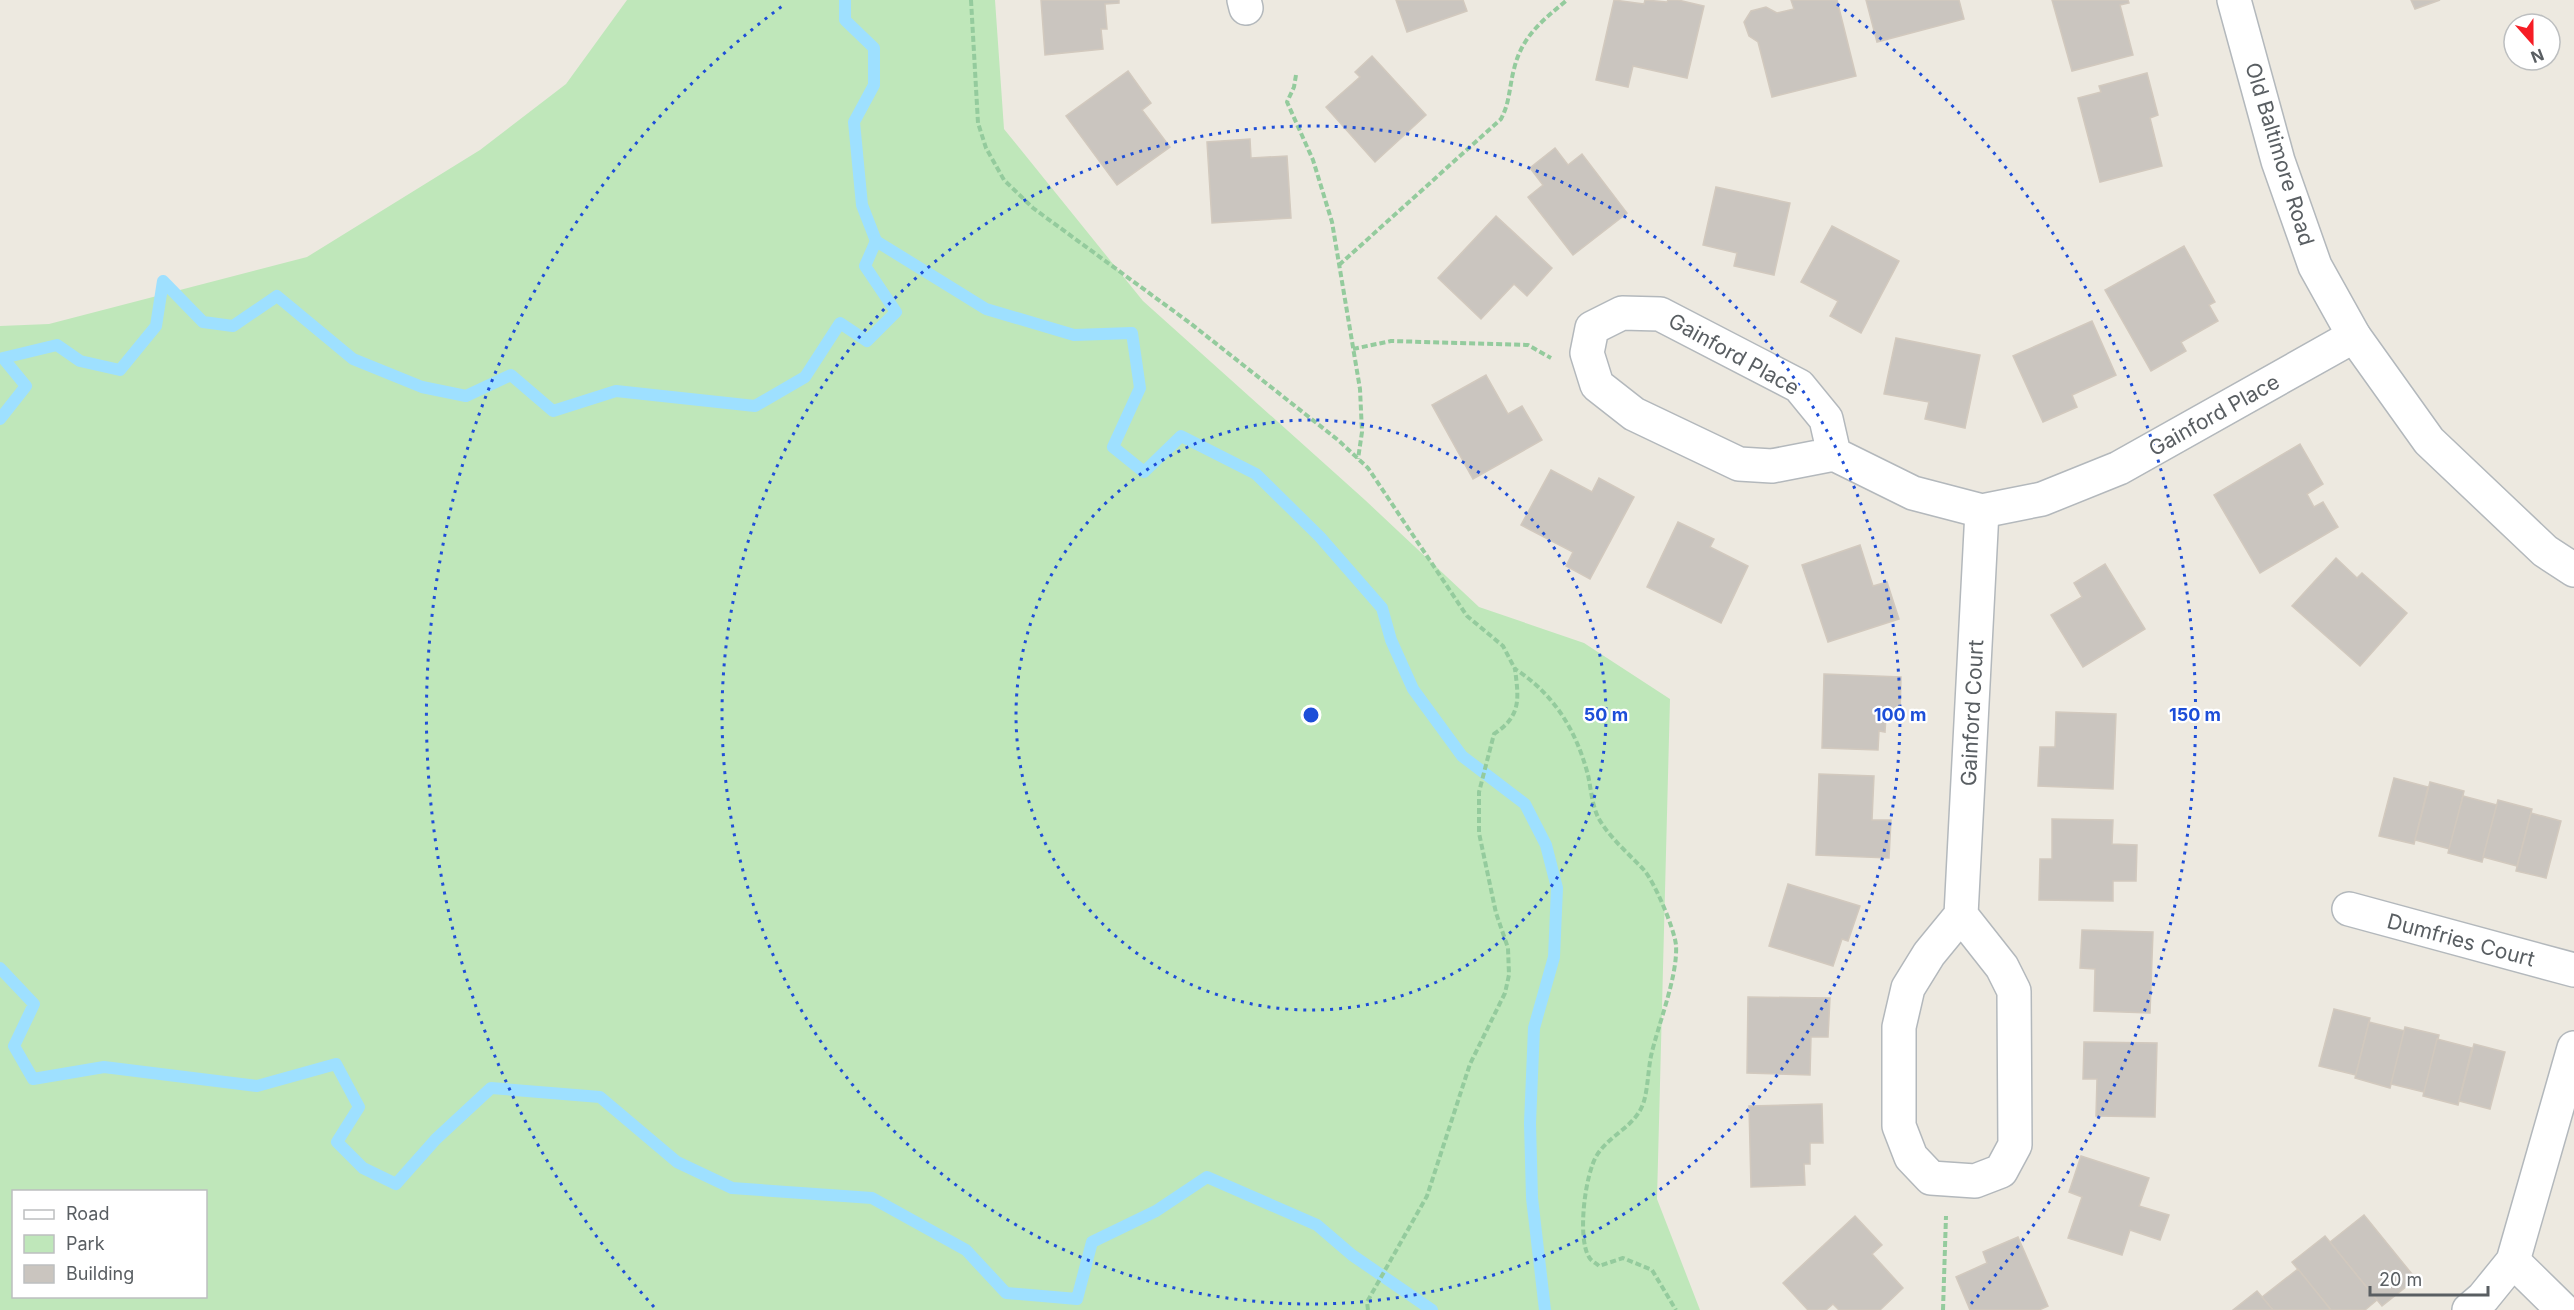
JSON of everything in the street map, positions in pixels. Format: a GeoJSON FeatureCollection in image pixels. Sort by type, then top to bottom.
{"type":"FeatureCollection","features":[{"type":"Feature","properties":{"kind":"street","name":"Old Baltimore Road"},"geometry":{"type":"LineString","coordinates":[[2234,0],[2278,161],[2315,266],[2354,336],[2429,441],[2545,552],[2574,570]]}},
{"type":"Feature","properties":{"kind":"street","name":"Gainford Place"},"geometry":{"type":"LineString","coordinates":[[1834,454],[1826,419],[1799,386],[1660,314],[1622,313],[1592,328],[1587,353],[1597,385],[1634,414],[1739,464],[1772,466],[1834,454],[1913,493],[1982,511],[2042,499],[2119,468],[2354,336]]}},
{"type":"Feature","properties":{"kind":"street","name":"Gainford Court"},"geometry":{"type":"LineString","coordinates":[[1961,915],[1982,511]]}},
{"type":"Feature","properties":{"kind":"street","name":"Dumfries Court"},"geometry":{"type":"LineString","coordinates":[[2349,909],[2574,970]]}},
{"type":"Feature","properties":{"kind":"street"},"geometry":{"type":"LineString","coordinates":[[1961,915],[2002,967],[2014,992],[2015,1145],[2001,1171],[1976,1181],[1931,1178],[1911,1157],[1899,1126],[1899,1027],[1908,988],[1929,954],[1961,915]]}},
{"type":"Feature","properties":{"kind":"street"},"geometry":{"type":"LineString","coordinates":[[2469,1310],[2483,1298],[2512,1261],[2574,1048]]}},
{"type":"Feature","properties":{"kind":"street"},"geometry":{"type":"LineString","coordinates":[[2512,1261],[2563,1310]]}},
{"type":"Feature","properties":{"kind":"path"},"geometry":{"type":"LineString","coordinates":[[971,0],[978,123],[986,148],[1004,180],[1033,208],[1190,323],[1358,459],[1374,477],[1467,616],[1503,646],[1515,669],[1519,697],[1515,711],[1509,724],[1494,734],[1479,792],[1479,833],[1496,913],[1508,948],[1509,975],[1505,993],[1470,1065],[1427,1196],[1367,1302],[1368,1310]]}},
{"type":"Feature","properties":{"kind":"path"},"geometry":{"type":"LineString","coordinates":[[1339,266],[1501,119],[1509,104],[1514,69],[1531,31],[1567,0]]}},
{"type":"Feature","properties":{"kind":"path"},"geometry":{"type":"LineString","coordinates":[[1296,75],[1294,87],[1287,102],[1317,171],[1332,222],[1360,389],[1362,432],[1358,459]]}},
{"type":"Feature","properties":{"kind":"path"},"geometry":{"type":"LineString","coordinates":[[1353,349],[1391,341],[1528,345],[1594,375]]}},
{"type":"Feature","properties":{"kind":"path"},"geometry":{"type":"LineString","coordinates":[[1515,669],[1536,683],[1569,724],[1584,761],[1599,819],[1646,873],[1670,924],[1676,946],[1670,985],[1651,1057],[1644,1101],[1637,1117],[1612,1137],[1596,1156],[1587,1183],[1585,1246],[1590,1259],[1599,1266],[1623,1258],[1652,1270],[1676,1310]]}},
{"type":"Feature","properties":{"kind":"path"},"geometry":{"type":"LineString","coordinates":[[1943,1310],[1947,1179]]}},
{"type":"Feature","properties":{"kind":"green space"},"geometry":{"type":"Polygon","coordinates":[[[627,0],[995,0],[1004,129],[1143,301],[1365,500],[1479,607],[1584,643],[1670,699],[1657,1199],[1700,1310],[0,1310],[0,326],[49,324],[307,257],[480,150],[566,84],[627,0]]]}},
{"type":"Feature","properties":{"kind":"building"},"geometry":{"type":"Polygon","coordinates":[[[1041,0],[1119,0],[1119,3],[1105,4],[1107,29],[1101,29],[1103,49],[1045,55],[1041,0]]]}},
{"type":"Feature","properties":{"kind":"building"},"geometry":{"type":"Polygon","coordinates":[[[1396,0],[1463,0],[1467,11],[1407,32],[1396,0]]]}},
{"type":"Feature","properties":{"kind":"building"},"geometry":{"type":"Polygon","coordinates":[[[1614,0],[1644,4],[1645,0],[1667,2],[1678,0],[1704,6],[1687,78],[1633,66],[1628,87],[1596,80],[1614,0]]]}},
{"type":"Feature","properties":{"kind":"building"},"geometry":{"type":"Polygon","coordinates":[[[1791,0],[1837,0],[1856,76],[1772,97],[1758,42],[1749,36],[1744,22],[1751,11],[1766,7],[1777,13],[1794,9],[1791,0]]]}},
{"type":"Feature","properties":{"kind":"building"},"geometry":{"type":"Polygon","coordinates":[[[1866,0],[1959,0],[1964,19],[1877,42],[1866,0]]]}},
{"type":"Feature","properties":{"kind":"building"},"geometry":{"type":"Polygon","coordinates":[[[2052,0],[2128,0],[2129,3],[2120,5],[2133,55],[2072,71],[2052,0]]]}},
{"type":"Feature","properties":{"kind":"building"},"geometry":{"type":"Polygon","coordinates":[[[2411,0],[2440,0],[2415,9],[2411,0]]]}},
{"type":"Feature","properties":{"kind":"building"},"geometry":{"type":"Polygon","coordinates":[[[1372,56],[1426,115],[1375,162],[1326,107],[1360,77],[1355,72],[1372,56]]]}},
{"type":"Feature","properties":{"kind":"building"},"geometry":{"type":"Polygon","coordinates":[[[1128,71],[1151,103],[1142,110],[1170,147],[1117,185],[1066,116],[1128,71]]]}},
{"type":"Feature","properties":{"kind":"building"},"geometry":{"type":"Polygon","coordinates":[[[2147,73],[2158,115],[2150,118],[2162,166],[2100,182],[2078,98],[2101,92],[2099,86],[2147,73]]]}},
{"type":"Feature","properties":{"kind":"building"},"geometry":{"type":"Polygon","coordinates":[[[1250,139],[1251,158],[1287,156],[1291,218],[1212,223],[1207,142],[1250,139]]]}},
{"type":"Feature","properties":{"kind":"building"},"geometry":{"type":"Polygon","coordinates":[[[1555,148],[1568,165],[1582,154],[1627,213],[1573,255],[1528,197],[1543,185],[1530,168],[1555,148]]]}},
{"type":"Feature","properties":{"kind":"building"},"geometry":{"type":"Polygon","coordinates":[[[1716,187],[1790,203],[1774,275],[1734,266],[1737,253],[1703,245],[1716,187]]]}},
{"type":"Feature","properties":{"kind":"building"},"geometry":{"type":"Polygon","coordinates":[[[1496,216],[1552,268],[1527,296],[1514,284],[1481,319],[1438,278],[1496,216]]]}},
{"type":"Feature","properties":{"kind":"building"},"geometry":{"type":"Polygon","coordinates":[[[1832,226],[1899,261],[1861,333],[1830,316],[1838,301],[1801,282],[1832,226]]]}},
{"type":"Feature","properties":{"kind":"building"},"geometry":{"type":"Polygon","coordinates":[[[2184,246],[2215,302],[2209,305],[2218,321],[2181,342],[2186,351],[2151,371],[2105,290],[2184,246]]]}},
{"type":"Feature","properties":{"kind":"building"},"geometry":{"type":"Polygon","coordinates":[[[2092,321],[2116,375],[2072,395],[2077,407],[2043,422],[2013,356],[2092,321]]]}},
{"type":"Feature","properties":{"kind":"building"},"geometry":{"type":"Polygon","coordinates":[[[1896,338],[1980,355],[1965,428],[1925,419],[1929,402],[1884,394],[1896,338]]]}},
{"type":"Feature","properties":{"kind":"building"},"geometry":{"type":"Polygon","coordinates":[[[1486,375],[1508,414],[1522,406],[1542,440],[1473,479],[1432,405],[1486,375]]]}},
{"type":"Feature","properties":{"kind":"building"},"geometry":{"type":"Polygon","coordinates":[[[2300,444],[2323,484],[2307,494],[2314,507],[2323,502],[2338,527],[2260,573],[2214,495],[2300,444]]]}},
{"type":"Feature","properties":{"kind":"building"},"geometry":{"type":"Polygon","coordinates":[[[1551,470],[1592,492],[1599,478],[1634,497],[1590,579],[1566,566],[1573,552],[1521,525],[1551,470]]]}},
{"type":"Feature","properties":{"kind":"building"},"geometry":{"type":"Polygon","coordinates":[[[1678,522],[1714,539],[1710,547],[1748,566],[1721,623],[1647,587],[1678,522]]]}},
{"type":"Feature","properties":{"kind":"building"},"geometry":{"type":"Polygon","coordinates":[[[1860,545],[1873,586],[1887,582],[1899,619],[1828,642],[1802,565],[1860,545]]]}},
{"type":"Feature","properties":{"kind":"building"},"geometry":{"type":"Polygon","coordinates":[[[2336,558],[2357,578],[2362,573],[2407,613],[2360,666],[2292,606],[2336,558]]]}},
{"type":"Feature","properties":{"kind":"building"},"geometry":{"type":"Polygon","coordinates":[[[2105,564],[2145,629],[2083,667],[2051,615],[2082,597],[2074,583],[2105,564]]]}},
{"type":"Feature","properties":{"kind":"building"},"geometry":{"type":"Polygon","coordinates":[[[1824,674],[1901,677],[1900,716],[1886,716],[1885,732],[1879,731],[1878,750],[1822,748],[1824,674]]]}},
{"type":"Feature","properties":{"kind":"building"},"geometry":{"type":"Polygon","coordinates":[[[2056,712],[2116,714],[2113,789],[2038,786],[2040,747],[2055,747],[2056,712]]]}},
{"type":"Feature","properties":{"kind":"building"},"geometry":{"type":"Polygon","coordinates":[[[1819,774],[1874,776],[1872,820],[1891,820],[1889,858],[1816,855],[1819,774]]]}},
{"type":"Feature","properties":{"kind":"building"},"geometry":{"type":"Polygon","coordinates":[[[2394,778],[2428,787],[2414,844],[2379,836],[2394,778]]]}},
{"type":"Feature","properties":{"kind":"building"},"geometry":{"type":"Polygon","coordinates":[[[2430,782],[2464,791],[2450,849],[2415,840],[2430,782]]]}},
{"type":"Feature","properties":{"kind":"building"},"geometry":{"type":"Polygon","coordinates":[[[2463,796],[2497,805],[2482,862],[2448,853],[2463,796]]]}},
{"type":"Feature","properties":{"kind":"building"},"geometry":{"type":"Polygon","coordinates":[[[2498,800],[2532,809],[2517,866],[2483,857],[2498,800]]]}},
{"type":"Feature","properties":{"kind":"building"},"geometry":{"type":"Polygon","coordinates":[[[2531,813],[2561,821],[2546,878],[2516,871],[2531,813]]]}},
{"type":"Feature","properties":{"kind":"building"},"geometry":{"type":"Polygon","coordinates":[[[2052,819],[2113,820],[2112,844],[2137,845],[2136,881],[2113,881],[2113,901],[2039,900],[2040,859],[2052,859],[2052,819]]]}},
{"type":"Feature","properties":{"kind":"building"},"geometry":{"type":"Polygon","coordinates":[[[1788,884],[1860,906],[1848,941],[1842,939],[1833,966],[1769,946],[1788,884]]]}},
{"type":"Feature","properties":{"kind":"building"},"geometry":{"type":"Polygon","coordinates":[[[2082,930],[2153,932],[2150,1013],[2094,1011],[2095,969],[2080,968],[2082,930]]]}},
{"type":"Feature","properties":{"kind":"building"},"geometry":{"type":"Polygon","coordinates":[[[1748,997],[1830,998],[1828,1037],[1811,1037],[1810,1075],[1747,1073],[1748,997]]]}},
{"type":"Feature","properties":{"kind":"building"},"geometry":{"type":"Polygon","coordinates":[[[2334,1009],[2370,1018],[2356,1075],[2319,1066],[2334,1009]]]}},
{"type":"Feature","properties":{"kind":"building"},"geometry":{"type":"Polygon","coordinates":[[[2369,1022],[2405,1031],[2390,1088],[2355,1078],[2369,1022]]]}},
{"type":"Feature","properties":{"kind":"building"},"geometry":{"type":"Polygon","coordinates":[[[2405,1027],[2439,1035],[2424,1092],[2391,1084],[2405,1027]]]}},
{"type":"Feature","properties":{"kind":"building"},"geometry":{"type":"Polygon","coordinates":[[[2437,1039],[2472,1048],[2458,1105],[2423,1096],[2437,1039]]]}},
{"type":"Feature","properties":{"kind":"building"},"geometry":{"type":"Polygon","coordinates":[[[2084,1042],[2157,1043],[2155,1117],[2096,1116],[2097,1079],[2083,1079],[2084,1042]]]}},
{"type":"Feature","properties":{"kind":"building"},"geometry":{"type":"Polygon","coordinates":[[[2474,1044],[2505,1052],[2490,1109],[2459,1101],[2474,1044]]]}},
{"type":"Feature","properties":{"kind":"building"},"geometry":{"type":"Polygon","coordinates":[[[1822,1104],[1823,1143],[1810,1143],[1810,1164],[1804,1164],[1805,1185],[1751,1187],[1749,1106],[1822,1104]]]}},
{"type":"Feature","properties":{"kind":"building"},"geometry":{"type":"Polygon","coordinates":[[[2081,1156],[2149,1178],[2139,1206],[2169,1215],[2160,1240],[2130,1230],[2122,1255],[2068,1238],[2082,1197],[2069,1192],[2081,1156]]]}},
{"type":"Feature","properties":{"kind":"building"},"geometry":{"type":"Polygon","coordinates":[[[2364,1215],[2416,1279],[2382,1306],[2330,1242],[2364,1215]]]}},
{"type":"Feature","properties":{"kind":"building"},"geometry":{"type":"Polygon","coordinates":[[[1855,1216],[1882,1245],[1872,1254],[1903,1288],[1880,1310],[1839,1310],[1833,1304],[1826,1310],[1808,1310],[1783,1283],[1855,1216]]]}},
{"type":"Feature","properties":{"kind":"building"},"geometry":{"type":"Polygon","coordinates":[[[2325,1236],[2377,1300],[2365,1310],[2331,1310],[2292,1262],[2325,1236]]]}},
{"type":"Feature","properties":{"kind":"building"},"geometry":{"type":"Polygon","coordinates":[[[2018,1237],[2048,1306],[2039,1310],[1970,1310],[1956,1277],[1987,1263],[1983,1252],[2018,1237]]]}},
{"type":"Feature","properties":{"kind":"building"},"geometry":{"type":"Polygon","coordinates":[[[2298,1269],[2331,1310],[2273,1310],[2262,1297],[2298,1269]]]}},
{"type":"Feature","properties":{"kind":"building"},"geometry":{"type":"Polygon","coordinates":[[[2257,1291],[2273,1310],[2233,1310],[2257,1291]]]}},
{"type":"Feature","properties":{"kind":"waterway"},"geometry":{"type":"LineString","coordinates":[[845,0],[845,20],[874,48],[874,85],[854,122],[862,205],[876,241],[986,309],[1074,335],[1132,333],[1140,388],[1113,447],[1144,472],[1181,436],[1256,474],[1320,537],[1382,608],[1391,640],[1413,689],[1462,756],[1525,804],[1546,845],[1557,888],[1554,957],[1534,1028],[1530,1123],[1532,1198],[1545,1310]]}},
{"type":"Feature","properties":{"kind":"waterway"},"geometry":{"type":"LineString","coordinates":[[0,419],[26,386],[3,358],[57,345],[80,361],[120,370],[156,326],[163,281],[203,322],[233,326],[277,296],[353,359],[422,387],[466,396],[511,375],[553,411],[616,391],[755,406],[805,377],[840,323],[867,341],[896,312],[865,266],[876,241]]}},
{"type":"Feature","properties":{"kind":"waterway"},"geometry":{"type":"LineString","coordinates":[[0,968],[34,1004],[14,1046],[33,1079],[104,1067],[257,1086],[336,1064],[359,1107],[337,1142],[363,1168],[396,1184],[436,1139],[491,1088],[600,1097],[677,1162],[732,1188],[872,1198],[966,1250],[1006,1293],[1077,1299],[1092,1242],[1156,1211],[1207,1177],[1317,1225],[1352,1255],[1432,1310]]}}]}
